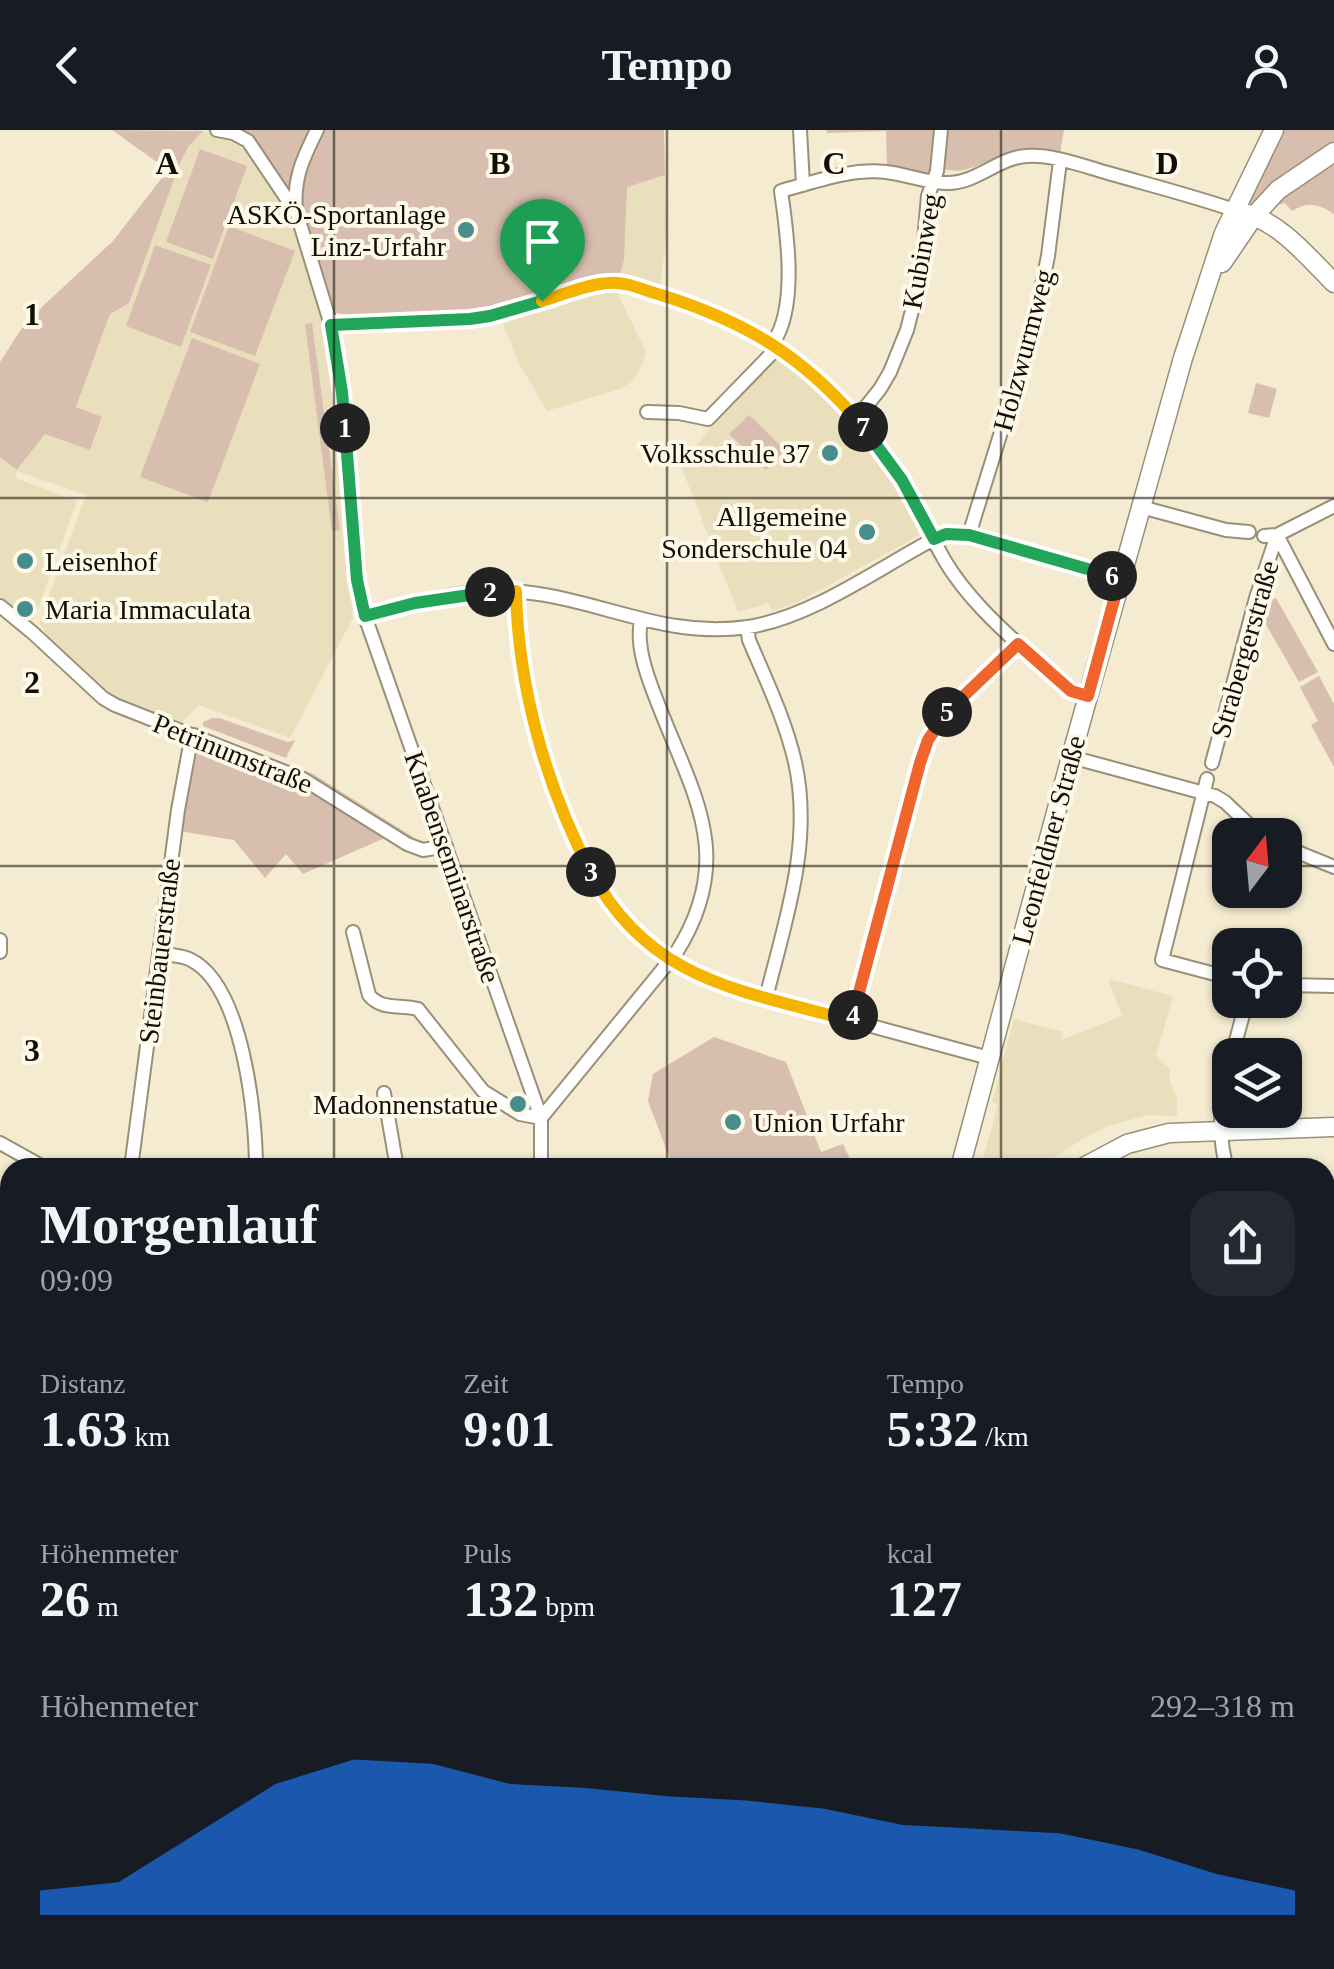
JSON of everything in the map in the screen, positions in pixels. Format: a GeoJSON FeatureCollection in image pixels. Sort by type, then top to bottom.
{"type":"FeatureCollection","features":[{"type":"Feature","properties":{"kind":"main road","name":"Leonfeldner Straße"},"geometry":{"type":"LineString","coordinates":[[963,1158],[1183,358],[1218,250],[1274,130]]}},
{"type":"Feature","properties":{"kind":"main road","name":"Leonfeldner Straße"},"geometry":{"type":"LineString","coordinates":[[1208,284],[1250,221],[1278,190],[1334,152]]}},
{"type":"Feature","properties":{"kind":"main road"},"geometry":{"type":"LineString","coordinates":[[1234,210],[1282,234],[1334,283]]}},
{"type":"Feature","properties":{"kind":"main road"},"geometry":{"type":"LineString","coordinates":[[1320,269],[1334,298]]}},
{"type":"Feature","properties":{"kind":"main road"},"geometry":{"type":"LineString","coordinates":[[1101,1158],[1152,1136],[1334,1126]]}},
{"type":"Feature","properties":{"kind":"street"},"geometry":{"type":"LineString","coordinates":[[218,130],[248,141],[296,214]]}},
{"type":"Feature","properties":{"kind":"street"},"geometry":{"type":"LineString","coordinates":[[296,214],[298,172],[318,130]]}},
{"type":"Feature","properties":{"kind":"street"},"geometry":{"type":"LineString","coordinates":[[800,130],[802,185]]}},
{"type":"Feature","properties":{"kind":"street","name":"Kubinweg"},"geometry":{"type":"LineString","coordinates":[[856,418],[880,390],[907,330],[925,250],[928,196],[936,171],[941,130]]}},
{"type":"Feature","properties":{"kind":"street"},"geometry":{"type":"LineString","coordinates":[[647,412],[708,419],[776,345],[788,269],[780,190],[869,170],[932,182],[961,182],[1013,158],[1027,156],[1060,161],[1234,210]]}},
{"type":"Feature","properties":{"kind":"street","name":"Holzwurmweg"},"geometry":{"type":"LineString","coordinates":[[969,535],[1032,330],[1048,256],[1060,161]]}},
{"type":"Feature","properties":{"kind":"street","name":"Knabenseminarstraße"},"geometry":{"type":"LineString","coordinates":[[296,214],[331,325],[342,392],[357,580],[365,616],[541,1118],[541,1158]]}},
{"type":"Feature","properties":{"kind":"street"},"geometry":{"type":"LineString","coordinates":[[331,325],[490,316],[616,283],[721,316],[776,345],[856,418],[902,480],[944,559],[968,594],[1071,691],[1088,696]]}},
{"type":"Feature","properties":{"kind":"street"},"geometry":{"type":"LineString","coordinates":[[1141,506],[1226,530],[1249,532]]}},
{"type":"Feature","properties":{"kind":"street"},"geometry":{"type":"LineString","coordinates":[[1334,506],[1270,536],[1334,644]]}},
{"type":"Feature","properties":{"kind":"street"},"geometry":{"type":"LineString","coordinates":[[365,616],[444,597],[516,591],[693,630],[747,627],[809,608],[946,534],[969,535],[1120,578]]}},
{"type":"Feature","properties":{"kind":"street","name":"Strabergerstraße"},"geometry":{"type":"LineString","coordinates":[[1212,762],[1270,536]]}},
{"type":"Feature","properties":{"kind":"street"},"geometry":{"type":"LineString","coordinates":[[516,591],[518,632],[533,715],[554,788],[594,878],[630,928],[670,960],[705,979],[989,1058]]}},
{"type":"Feature","properties":{"kind":"street","name":"Petrinumstraße"},"geometry":{"type":"LineString","coordinates":[[0,606],[115,705],[303,779],[407,844],[423,850],[446,846]]}},
{"type":"Feature","properties":{"kind":"street"},"geometry":{"type":"LineString","coordinates":[[352,932],[374,1001],[418,1009],[483,1091],[520,1114],[541,1118],[680,946],[704,882],[704,820],[647,675],[640,640],[641,620]]}},
{"type":"Feature","properties":{"kind":"street"},"geometry":{"type":"LineString","coordinates":[[747,627],[788,737],[800,807],[795,879],[766,998]]}},
{"type":"Feature","properties":{"kind":"street"},"geometry":{"type":"LineString","coordinates":[[851,1021],[924,751],[935,728],[955,703],[1018,644]]}},
{"type":"Feature","properties":{"kind":"street","name":"Steinbauerstraße"},"geometry":{"type":"LineString","coordinates":[[132,1158],[178,810],[194,735]]}},
{"type":"Feature","properties":{"kind":"street"},"geometry":{"type":"LineString","coordinates":[[1071,758],[1206,786],[1242,818]]}},
{"type":"Feature","properties":{"kind":"street"},"geometry":{"type":"LineString","coordinates":[[1206,786],[1162,960],[1212,973]]}},
{"type":"Feature","properties":{"kind":"street"},"geometry":{"type":"LineString","coordinates":[[1302,854],[1334,867]]}},
{"type":"Feature","properties":{"kind":"street"},"geometry":{"type":"LineString","coordinates":[[0,940],[0,952]]}},
{"type":"Feature","properties":{"kind":"street"},"geometry":{"type":"LineString","coordinates":[[159,954],[200,966],[226,1000],[248,1088],[255,1158]]}},
{"type":"Feature","properties":{"kind":"street"},"geometry":{"type":"LineString","coordinates":[[1302,985],[1334,986]]}},
{"type":"Feature","properties":{"kind":"street"},"geometry":{"type":"LineString","coordinates":[[384,1092],[395,1158]]}},
{"type":"Feature","properties":{"kind":"street"},"geometry":{"type":"LineString","coordinates":[[1220,1128],[1225,1158]]}},
{"type":"Feature","properties":{"kind":"street"},"geometry":{"type":"LineString","coordinates":[[0,1143],[27,1158]]}},
{"type":"Feature","properties":{"kind":"shaded area"},"geometry":{"type":"Polygon","coordinates":[[[112,130],[203,131],[180,163],[129,303],[110,314],[76,407],[102,417],[90,450],[45,434],[17,470],[0,457],[0,362],[20,331],[44,305],[113,241],[168,170],[112,130]]]}},
{"type":"Feature","properties":{"kind":"shaded area"},"geometry":{"type":"Polygon","coordinates":[[[231,130],[311,130],[294,165],[290,195],[231,130]]]}},
{"type":"Feature","properties":{"kind":"shaded area","name":"ASKÖ-Sportanlage Linz-Urfahr"},"geometry":{"type":"Polygon","coordinates":[[[324,130],[664,130],[665,175],[627,187],[624,260],[619,277],[496,310],[457,315],[355,317],[337,313],[333,308],[315,260],[303,208],[304,175],[324,130]]]}},
{"type":"Feature","properties":{"kind":"shaded area"},"geometry":{"type":"Polygon","coordinates":[[[827,130],[937,130],[931,174],[926,177],[887,168],[886,131],[827,130]]]}},
{"type":"Feature","properties":{"kind":"shaded area"},"geometry":{"type":"Polygon","coordinates":[[[948,130],[1064,130],[1060,153],[1020,150],[954,171],[944,169],[948,130]]]}},
{"type":"Feature","properties":{"kind":"shaded area"},"geometry":{"type":"Polygon","coordinates":[[[1282,130],[1334,130],[1334,144],[1252,205],[1246,201],[1282,130]]]}},
{"type":"Feature","properties":{"kind":"shaded area"},"geometry":{"type":"Polygon","coordinates":[[[203,131],[243,141],[292,218],[332,353],[353,618],[290,738],[199,705],[182,723],[118,699],[53,643],[39,623],[86,495],[17,471],[15,478],[77,501],[34,619],[28,622],[0,601],[0,457],[18,470],[45,433],[90,450],[102,418],[76,408],[110,314],[129,303],[180,162],[203,131]]]}},
{"type":"Feature","properties":{"kind":"shaded area"},"geometry":{"type":"Polygon","coordinates":[[[200,149],[247,166],[213,259],[166,242],[200,149]]]}},
{"type":"Feature","properties":{"kind":"shaded area"},"geometry":{"type":"Polygon","coordinates":[[[1334,165],[1334,214],[1313,205],[1292,211],[1285,203],[1276,206],[1276,201],[1309,177],[1334,165]]]}},
{"type":"Feature","properties":{"kind":"shaded area"},"geometry":{"type":"Polygon","coordinates":[[[665,175],[667,230],[660,291],[619,277],[624,260],[626,186],[665,175]]]}},
{"type":"Feature","properties":{"kind":"shaded area"},"geometry":{"type":"Polygon","coordinates":[[[229,226],[295,251],[255,356],[190,332],[229,226]]]}},
{"type":"Feature","properties":{"kind":"shaded area"},"geometry":{"type":"Polygon","coordinates":[[[155,245],[211,265],[181,347],[126,326],[155,245]]]}},
{"type":"Feature","properties":{"kind":"shaded area"},"geometry":{"type":"Polygon","coordinates":[[[606,288],[616,290],[644,348],[642,365],[623,388],[547,411],[521,367],[503,324],[606,288]]]}},
{"type":"Feature","properties":{"kind":"shaded area"},"geometry":{"type":"Polygon","coordinates":[[[312,323],[340,530],[332,531],[305,324],[312,323]]]}},
{"type":"Feature","properties":{"kind":"shaded area"},"geometry":{"type":"Polygon","coordinates":[[[192,338],[260,364],[208,502],[140,477],[192,338]]]}},
{"type":"Feature","properties":{"kind":"shaded area"},"geometry":{"type":"Polygon","coordinates":[[[778,356],[827,397],[858,431],[891,475],[921,530],[918,536],[796,603],[772,611],[769,603],[738,612],[681,466],[715,421],[778,356]]]}},
{"type":"Feature","properties":{"kind":"shaded area"},"geometry":{"type":"Polygon","coordinates":[[[1256,383],[1277,389],[1269,418],[1248,413],[1256,383]]]}},
{"type":"Feature","properties":{"kind":"shaded area"},"geometry":{"type":"Polygon","coordinates":[[[749,415],[785,450],[766,470],[729,434],[749,415]]]}},
{"type":"Feature","properties":{"kind":"shaded area"},"geometry":{"type":"Polygon","coordinates":[[[1276,598],[1318,672],[1299,682],[1260,614],[1261,605],[1276,598]]]}},
{"type":"Feature","properties":{"kind":"shaded area"},"geometry":{"type":"Polygon","coordinates":[[[1319,676],[1334,704],[1334,767],[1311,725],[1318,721],[1300,687],[1319,676]]]}},
{"type":"Feature","properties":{"kind":"shaded area"},"geometry":{"type":"Polygon","coordinates":[[[212,718],[288,742],[295,740],[286,758],[203,726],[212,718]]]}},
{"type":"Feature","properties":{"kind":"shaded area"},"geometry":{"type":"Polygon","coordinates":[[[207,733],[313,774],[413,837],[410,840],[311,778],[207,733]]]}},
{"type":"Feature","properties":{"kind":"shaded area"},"geometry":{"type":"Polygon","coordinates":[[[197,745],[295,781],[387,837],[303,874],[286,854],[265,878],[234,840],[179,831],[197,745]]]}},
{"type":"Feature","properties":{"kind":"shaded area"},"geometry":{"type":"Polygon","coordinates":[[[1108,979],[1173,996],[1156,1056],[1170,1069],[1177,1116],[1148,1115],[1111,1125],[1053,1158],[983,1158],[998,1104],[992,1102],[1014,1019],[1063,1032],[1061,1040],[1122,1016],[1108,979]]]}},
{"type":"Feature","properties":{"kind":"shaded area","name":"Union Urfahr"},"geometry":{"type":"Polygon","coordinates":[[[714,1037],[786,1062],[821,1152],[843,1144],[850,1158],[670,1158],[648,1101],[653,1074],[714,1037]]]}},
{"type":"Feature","properties":{"kind":"place","name":"ASKÖ-Sportanlage Linz-Urfahr"},"geometry":{"type":"Point","coordinates":[466,230]}},
{"type":"Feature","properties":{"kind":"place","name":"Volksschule 37"},"geometry":{"type":"Point","coordinates":[830,453]}},
{"type":"Feature","properties":{"kind":"place","name":"Allgemeine Sonderschule 04"},"geometry":{"type":"Point","coordinates":[867,532]}},
{"type":"Feature","properties":{"kind":"place","name":"Leisenhof"},"geometry":{"type":"Point","coordinates":[25,561]}},
{"type":"Feature","properties":{"kind":"place","name":"Maria Immaculata"},"geometry":{"type":"Point","coordinates":[25,609]}},
{"type":"Feature","properties":{"kind":"place","name":"Madonnenstatue"},"geometry":{"type":"Point","coordinates":[518,1104]}},
{"type":"Feature","properties":{"kind":"place","name":"Union Urfahr"},"geometry":{"type":"Point","coordinates":[733,1122]}},
{"type":"Feature","properties":{"kind":"route"},"geometry":{"type":"LineString","coordinates":[[607,282],[616,283],[740,324],[794,359],[856,418],[902,480],[934,539],[946,534],[969,535],[1120,578],[1088,696],[1071,691],[1018,644],[955,703],[935,728],[920,763],[851,1021],[705,979],[652,948],[615,910],[587,865],[554,788],[533,715],[518,632],[516,591],[444,597],[365,616],[357,580],[342,392],[331,325],[470,319],[542,301],[607,282]]}}]}
